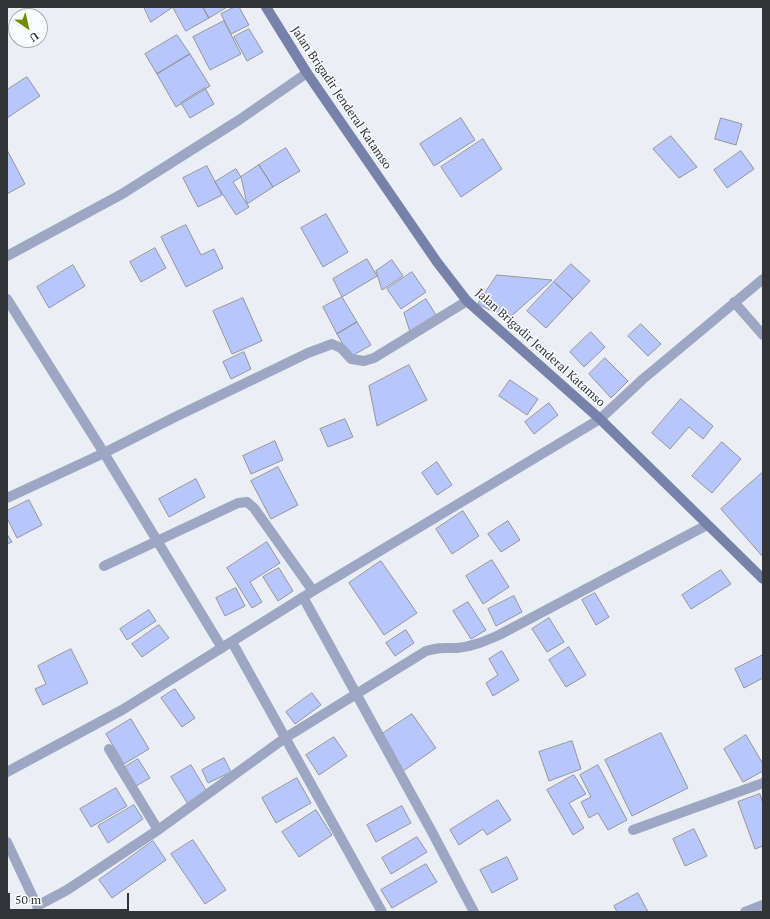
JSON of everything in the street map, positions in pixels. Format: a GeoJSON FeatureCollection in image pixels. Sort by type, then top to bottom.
{"type":"FeatureCollection","features":[{"type":"Feature","properties":{"kind":"main road","name":"Jalan Brigadir Jenderal Katamso"},"geometry":{"type":"LineString","coordinates":[[266,7],[308,73],[437,262],[467,301],[600,419],[763,579]]}},
{"type":"Feature","properties":{"kind":"street"},"geometry":{"type":"LineString","coordinates":[[7,256],[122,194],[239,120],[308,73]]}},
{"type":"Feature","properties":{"kind":"street"},"geometry":{"type":"LineString","coordinates":[[7,772],[122,710],[313,591],[600,419],[644,379],[763,279]]}},
{"type":"Feature","properties":{"kind":"street"},"geometry":{"type":"LineString","coordinates":[[7,299],[104,453],[222,648]]}},
{"type":"Feature","properties":{"kind":"street"},"geometry":{"type":"LineString","coordinates":[[7,498],[104,453],[287,363],[332,344],[341,348],[351,359],[364,361],[374,358],[467,301]]}},
{"type":"Feature","properties":{"kind":"street"},"geometry":{"type":"LineString","coordinates":[[734,302],[763,335]]}},
{"type":"Feature","properties":{"kind":"street"},"geometry":{"type":"LineString","coordinates":[[104,566],[238,503],[247,502],[254,508],[313,591]]}},
{"type":"Feature","properties":{"kind":"street"},"geometry":{"type":"LineString","coordinates":[[7,842],[37,906],[67,890],[158,830],[285,738],[426,651],[439,647],[458,648],[476,644],[499,635],[707,525]]}},
{"type":"Feature","properties":{"kind":"street"},"geometry":{"type":"LineString","coordinates":[[303,598],[432,832],[474,912]]}},
{"type":"Feature","properties":{"kind":"street"},"geometry":{"type":"LineString","coordinates":[[232,642],[382,912]]}},
{"type":"Feature","properties":{"kind":"street"},"geometry":{"type":"LineString","coordinates":[[109,749],[158,830]]}},
{"type":"Feature","properties":{"kind":"street"},"geometry":{"type":"LineString","coordinates":[[633,830],[763,783]]}},
{"type":"Feature","properties":{"kind":"street"},"geometry":{"type":"LineString","coordinates":[[745,912],[763,905]]}},
{"type":"Feature","properties":{"kind":"building"},"geometry":{"type":"Polygon","coordinates":[[[144,7],[173,7],[151,22],[144,7]]]}},
{"type":"Feature","properties":{"kind":"building"},"geometry":{"type":"Polygon","coordinates":[[[173,7],[203,7],[209,18],[186,31],[173,7]]]}},
{"type":"Feature","properties":{"kind":"building"},"geometry":{"type":"Polygon","coordinates":[[[203,7],[227,7],[209,18],[203,7]]]}},
{"type":"Feature","properties":{"kind":"building"},"geometry":{"type":"Polygon","coordinates":[[[235,7],[239,7],[249,25],[231,34],[221,14],[235,7]]]}},
{"type":"Feature","properties":{"kind":"building"},"geometry":{"type":"Polygon","coordinates":[[[224,21],[241,54],[210,70],[193,37],[224,21]]]}},
{"type":"Feature","properties":{"kind":"building"},"geometry":{"type":"Polygon","coordinates":[[[249,29],[263,52],[247,61],[234,37],[249,29]]]}},
{"type":"Feature","properties":{"kind":"building"},"geometry":{"type":"Polygon","coordinates":[[[177,35],[190,54],[157,74],[145,54],[177,35]]]}},
{"type":"Feature","properties":{"kind":"building"},"geometry":{"type":"Polygon","coordinates":[[[190,54],[210,86],[176,107],[157,74],[190,54]]]}},
{"type":"Feature","properties":{"kind":"building"},"geometry":{"type":"Polygon","coordinates":[[[27,77],[40,96],[7,118],[7,90],[27,77]]]}},
{"type":"Feature","properties":{"kind":"building"},"geometry":{"type":"Polygon","coordinates":[[[205,88],[214,104],[190,118],[181,103],[205,88]]]}},
{"type":"Feature","properties":{"kind":"building"},"geometry":{"type":"Polygon","coordinates":[[[461,118],[475,140],[434,166],[420,144],[461,118]]]}},
{"type":"Feature","properties":{"kind":"building"},"geometry":{"type":"Polygon","coordinates":[[[721,118],[742,124],[736,145],[715,139],[721,118]]]}},
{"type":"Feature","properties":{"kind":"building"},"geometry":{"type":"Polygon","coordinates":[[[671,136],[697,167],[679,178],[653,149],[671,136]]]}},
{"type":"Feature","properties":{"kind":"building"},"geometry":{"type":"Polygon","coordinates":[[[483,139],[502,169],[461,197],[441,167],[483,139]]]}},
{"type":"Feature","properties":{"kind":"building"},"geometry":{"type":"Polygon","coordinates":[[[286,148],[300,171],[273,187],[259,165],[286,148]]]}},
{"type":"Feature","properties":{"kind":"building"},"geometry":{"type":"Polygon","coordinates":[[[7,150],[25,184],[7,194],[7,150]]]}},
{"type":"Feature","properties":{"kind":"building"},"geometry":{"type":"Polygon","coordinates":[[[741,151],[754,169],[727,188],[714,170],[741,151]]]}},
{"type":"Feature","properties":{"kind":"building"},"geometry":{"type":"Polygon","coordinates":[[[259,165],[273,187],[247,204],[241,177],[259,165]]]}},
{"type":"Feature","properties":{"kind":"building"},"geometry":{"type":"Polygon","coordinates":[[[207,166],[222,195],[198,207],[183,178],[207,166]]]}},
{"type":"Feature","properties":{"kind":"building"},"geometry":{"type":"Polygon","coordinates":[[[236,169],[241,177],[233,182],[249,207],[236,215],[215,182],[236,169]]]}},
{"type":"Feature","properties":{"kind":"building"},"geometry":{"type":"Polygon","coordinates":[[[326,214],[348,252],[323,267],[301,228],[326,214]]]}},
{"type":"Feature","properties":{"kind":"building"},"geometry":{"type":"Polygon","coordinates":[[[186,225],[201,255],[214,249],[223,268],[186,287],[161,237],[186,225]]]}},
{"type":"Feature","properties":{"kind":"building"},"geometry":{"type":"Polygon","coordinates":[[[155,248],[166,268],[141,282],[130,262],[155,248]]]}},
{"type":"Feature","properties":{"kind":"building"},"geometry":{"type":"Polygon","coordinates":[[[367,259],[377,276],[342,297],[333,279],[367,259]]]}},
{"type":"Feature","properties":{"kind":"building"},"geometry":{"type":"Polygon","coordinates":[[[392,260],[403,276],[382,290],[376,271],[392,260]]]}},
{"type":"Feature","properties":{"kind":"building"},"geometry":{"type":"Polygon","coordinates":[[[571,264],[590,281],[573,299],[554,282],[571,264]]]}},
{"type":"Feature","properties":{"kind":"building"},"geometry":{"type":"Polygon","coordinates":[[[73,265],[85,286],[49,308],[37,287],[73,265]]]}},
{"type":"Feature","properties":{"kind":"building"},"geometry":{"type":"Polygon","coordinates":[[[412,272],[426,292],[401,309],[387,289],[412,272]]]}},
{"type":"Feature","properties":{"kind":"building"},"geometry":{"type":"Polygon","coordinates":[[[497,275],[552,280],[508,319],[478,304],[497,275]]]}},
{"type":"Feature","properties":{"kind":"building"},"geometry":{"type":"Polygon","coordinates":[[[554,282],[573,299],[546,328],[527,311],[554,282]]]}},
{"type":"Feature","properties":{"kind":"building"},"geometry":{"type":"Polygon","coordinates":[[[342,297],[357,322],[337,334],[323,307],[342,297]]]}},
{"type":"Feature","properties":{"kind":"building"},"geometry":{"type":"Polygon","coordinates":[[[243,298],[262,341],[232,354],[213,311],[243,298]]]}},
{"type":"Feature","properties":{"kind":"building"},"geometry":{"type":"Polygon","coordinates":[[[426,299],[438,318],[411,335],[404,313],[426,299]]]}},
{"type":"Feature","properties":{"kind":"building"},"geometry":{"type":"Polygon","coordinates":[[[357,322],[371,345],[350,357],[337,334],[357,322]]]}},
{"type":"Feature","properties":{"kind":"building"},"geometry":{"type":"Polygon","coordinates":[[[641,324],[661,344],[648,356],[628,336],[641,324]]]}},
{"type":"Feature","properties":{"kind":"building"},"geometry":{"type":"Polygon","coordinates":[[[591,332],[605,347],[584,367],[570,352],[591,332]]]}},
{"type":"Feature","properties":{"kind":"building"},"geometry":{"type":"Polygon","coordinates":[[[244,352],[251,369],[231,379],[223,362],[244,352]]]}},
{"type":"Feature","properties":{"kind":"building"},"geometry":{"type":"Polygon","coordinates":[[[605,358],[628,381],[611,398],[589,374],[605,358]]]}},
{"type":"Feature","properties":{"kind":"building"},"geometry":{"type":"Polygon","coordinates":[[[409,365],[427,400],[377,426],[369,386],[409,365]]]}},
{"type":"Feature","properties":{"kind":"building"},"geometry":{"type":"Polygon","coordinates":[[[510,380],[538,399],[527,415],[499,396],[510,380]]]}},
{"type":"Feature","properties":{"kind":"building"},"geometry":{"type":"Polygon","coordinates":[[[681,399],[713,426],[703,439],[689,427],[670,449],[652,433],[681,399]]]}},
{"type":"Feature","properties":{"kind":"building"},"geometry":{"type":"Polygon","coordinates":[[[549,403],[558,415],[534,434],[525,422],[549,403]]]}},
{"type":"Feature","properties":{"kind":"building"},"geometry":{"type":"Polygon","coordinates":[[[345,419],[353,437],[328,447],[320,429],[345,419]]]}},
{"type":"Feature","properties":{"kind":"building"},"geometry":{"type":"Polygon","coordinates":[[[275,441],[283,460],[251,474],[243,456],[275,441]]]}},
{"type":"Feature","properties":{"kind":"building"},"geometry":{"type":"Polygon","coordinates":[[[722,442],[741,459],[712,493],[692,476],[722,442]]]}},
{"type":"Feature","properties":{"kind":"building"},"geometry":{"type":"Polygon","coordinates":[[[437,462],[452,485],[437,495],[422,473],[437,462]]]}},
{"type":"Feature","properties":{"kind":"building"},"geometry":{"type":"Polygon","coordinates":[[[278,467],[298,505],[271,519],[251,481],[278,467]]]}},
{"type":"Feature","properties":{"kind":"building"},"geometry":{"type":"Polygon","coordinates":[[[763,472],[763,557],[721,509],[763,472]]]}},
{"type":"Feature","properties":{"kind":"building"},"geometry":{"type":"Polygon","coordinates":[[[196,479],[205,497],[169,517],[159,499],[196,479]]]}},
{"type":"Feature","properties":{"kind":"building"},"geometry":{"type":"Polygon","coordinates":[[[29,500],[42,525],[17,538],[7,518],[7,511],[29,500]]]}},
{"type":"Feature","properties":{"kind":"building"},"geometry":{"type":"Polygon","coordinates":[[[463,511],[479,536],[452,554],[436,529],[463,511]]]}},
{"type":"Feature","properties":{"kind":"building"},"geometry":{"type":"Polygon","coordinates":[[[508,521],[520,540],[501,552],[488,534],[508,521]]]}},
{"type":"Feature","properties":{"kind":"building"},"geometry":{"type":"Polygon","coordinates":[[[7,534],[12,542],[7,544],[7,534]]]}},
{"type":"Feature","properties":{"kind":"building"},"geometry":{"type":"Polygon","coordinates":[[[267,542],[280,563],[250,582],[262,602],[252,608],[227,568],[267,542]]]}},
{"type":"Feature","properties":{"kind":"building"},"geometry":{"type":"Polygon","coordinates":[[[492,560],[509,587],[483,604],[466,576],[492,560]]]}},
{"type":"Feature","properties":{"kind":"building"},"geometry":{"type":"Polygon","coordinates":[[[381,561],[417,613],[384,635],[349,583],[381,561]]]}},
{"type":"Feature","properties":{"kind":"building"},"geometry":{"type":"Polygon","coordinates":[[[279,568],[293,591],[278,601],[263,577],[279,568]]]}},
{"type":"Feature","properties":{"kind":"building"},"geometry":{"type":"Polygon","coordinates":[[[721,570],[731,584],[691,609],[682,595],[721,570]]]}},
{"type":"Feature","properties":{"kind":"building"},"geometry":{"type":"Polygon","coordinates":[[[236,588],[245,606],[225,616],[216,598],[236,588]]]}},
{"type":"Feature","properties":{"kind":"building"},"geometry":{"type":"Polygon","coordinates":[[[595,593],[609,617],[596,625],[582,600],[595,593]]]}},
{"type":"Feature","properties":{"kind":"building"},"geometry":{"type":"Polygon","coordinates":[[[514,596],[522,612],[496,626],[488,609],[514,596]]]}},
{"type":"Feature","properties":{"kind":"building"},"geometry":{"type":"Polygon","coordinates":[[[468,602],[486,630],[471,639],[453,611],[468,602]]]}},
{"type":"Feature","properties":{"kind":"building"},"geometry":{"type":"Polygon","coordinates":[[[149,610],[156,621],[127,640],[120,629],[149,610]]]}},
{"type":"Feature","properties":{"kind":"building"},"geometry":{"type":"Polygon","coordinates":[[[549,618],[564,642],[547,652],[532,629],[549,618]]]}},
{"type":"Feature","properties":{"kind":"building"},"geometry":{"type":"Polygon","coordinates":[[[159,625],[169,638],[142,657],[132,644],[159,625]]]}},
{"type":"Feature","properties":{"kind":"building"},"geometry":{"type":"Polygon","coordinates":[[[406,630],[414,643],[395,656],[386,643],[406,630]]]}},
{"type":"Feature","properties":{"kind":"building"},"geometry":{"type":"Polygon","coordinates":[[[569,647],[586,675],[566,687],[549,660],[569,647]]]}},
{"type":"Feature","properties":{"kind":"building"},"geometry":{"type":"Polygon","coordinates":[[[71,649],[88,683],[43,705],[35,689],[46,684],[38,666],[71,649]]]}},
{"type":"Feature","properties":{"kind":"building"},"geometry":{"type":"Polygon","coordinates":[[[502,651],[519,680],[493,696],[486,683],[498,675],[489,659],[502,651]]]}},
{"type":"Feature","properties":{"kind":"building"},"geometry":{"type":"Polygon","coordinates":[[[763,655],[763,678],[744,688],[735,669],[763,655]]]}},
{"type":"Feature","properties":{"kind":"building"},"geometry":{"type":"Polygon","coordinates":[[[175,689],[195,718],[182,727],[161,698],[175,689]]]}},
{"type":"Feature","properties":{"kind":"building"},"geometry":{"type":"Polygon","coordinates":[[[312,693],[321,705],[295,724],[286,712],[312,693]]]}},
{"type":"Feature","properties":{"kind":"building"},"geometry":{"type":"Polygon","coordinates":[[[412,714],[436,748],[403,771],[382,734],[412,714]]]}},
{"type":"Feature","properties":{"kind":"building"},"geometry":{"type":"Polygon","coordinates":[[[131,719],[149,749],[124,764],[106,734],[131,719]]]}},
{"type":"Feature","properties":{"kind":"building"},"geometry":{"type":"Polygon","coordinates":[[[661,733],[688,788],[632,816],[605,760],[661,733]]]}},
{"type":"Feature","properties":{"kind":"building"},"geometry":{"type":"Polygon","coordinates":[[[746,735],[763,764],[763,771],[743,782],[724,749],[746,735]]]}},
{"type":"Feature","properties":{"kind":"building"},"geometry":{"type":"Polygon","coordinates":[[[334,737],[347,756],[319,775],[306,755],[334,737]]]}},
{"type":"Feature","properties":{"kind":"building"},"geometry":{"type":"Polygon","coordinates":[[[572,741],[581,769],[549,781],[539,752],[572,741]]]}},
{"type":"Feature","properties":{"kind":"building"},"geometry":{"type":"Polygon","coordinates":[[[224,758],[231,772],[208,783],[202,770],[224,758]]]}},
{"type":"Feature","properties":{"kind":"building"},"geometry":{"type":"Polygon","coordinates":[[[138,759],[150,778],[136,786],[125,767],[138,759]]]}},
{"type":"Feature","properties":{"kind":"building"},"geometry":{"type":"Polygon","coordinates":[[[191,765],[207,792],[188,804],[171,777],[191,765]]]}},
{"type":"Feature","properties":{"kind":"building"},"geometry":{"type":"Polygon","coordinates":[[[598,765],[627,820],[608,830],[598,813],[589,818],[581,802],[591,797],[580,775],[598,765]]]}},
{"type":"Feature","properties":{"kind":"building"},"geometry":{"type":"Polygon","coordinates":[[[574,775],[586,794],[569,803],[584,828],[573,835],[547,790],[574,775]]]}},
{"type":"Feature","properties":{"kind":"building"},"geometry":{"type":"Polygon","coordinates":[[[297,778],[311,803],[276,823],[262,798],[297,778]]]}},
{"type":"Feature","properties":{"kind":"building"},"geometry":{"type":"Polygon","coordinates":[[[116,788],[127,806],[91,827],[80,809],[116,788]]]}},
{"type":"Feature","properties":{"kind":"building"},"geometry":{"type":"Polygon","coordinates":[[[760,794],[763,804],[763,846],[755,849],[738,802],[760,794]]]}},
{"type":"Feature","properties":{"kind":"building"},"geometry":{"type":"Polygon","coordinates":[[[498,800],[511,820],[487,835],[483,829],[459,845],[450,830],[498,800]]]}},
{"type":"Feature","properties":{"kind":"building"},"geometry":{"type":"Polygon","coordinates":[[[134,805],[143,819],[108,843],[98,826],[134,805]]]}},
{"type":"Feature","properties":{"kind":"building"},"geometry":{"type":"Polygon","coordinates":[[[402,806],[411,823],[376,842],[367,825],[402,806]]]}},
{"type":"Feature","properties":{"kind":"building"},"geometry":{"type":"Polygon","coordinates":[[[316,810],[332,835],[299,857],[282,832],[316,810]]]}},
{"type":"Feature","properties":{"kind":"building"},"geometry":{"type":"Polygon","coordinates":[[[694,829],[707,856],[685,866],[673,839],[694,829]]]}},
{"type":"Feature","properties":{"kind":"building"},"geometry":{"type":"Polygon","coordinates":[[[417,837],[427,852],[391,874],[382,858],[417,837]]]}},
{"type":"Feature","properties":{"kind":"building"},"geometry":{"type":"Polygon","coordinates":[[[193,840],[226,890],[205,904],[171,854],[193,840]]]}},
{"type":"Feature","properties":{"kind":"building"},"geometry":{"type":"Polygon","coordinates":[[[153,841],[166,860],[112,898],[99,880],[153,841]]]}},
{"type":"Feature","properties":{"kind":"building"},"geometry":{"type":"Polygon","coordinates":[[[507,857],[518,879],[492,893],[480,870],[507,857]]]}},
{"type":"Feature","properties":{"kind":"building"},"geometry":{"type":"Polygon","coordinates":[[[426,864],[437,882],[392,908],[381,890],[426,864]]]}},
{"type":"Feature","properties":{"kind":"building"},"geometry":{"type":"Polygon","coordinates":[[[638,893],[648,912],[617,912],[614,906],[638,893]]]}}]}
